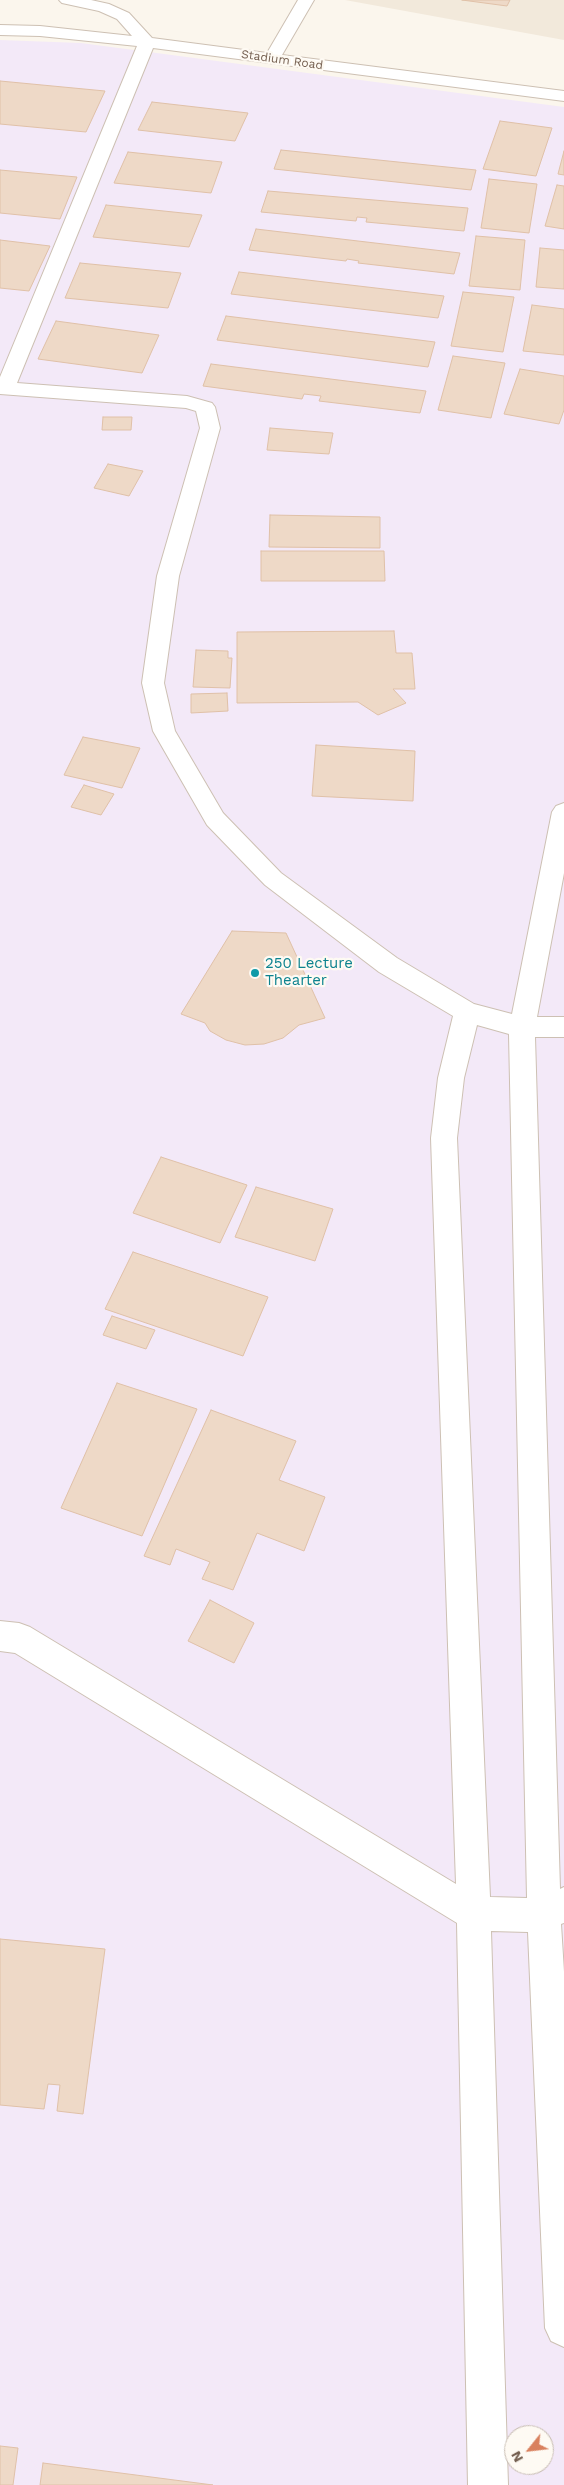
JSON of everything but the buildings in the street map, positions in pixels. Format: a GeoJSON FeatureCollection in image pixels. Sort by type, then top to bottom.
{"type":"FeatureCollection","features":[{"type":"Feature","properties":{"kind":"street"},"geometry":{"type":"LineString","coordinates":[[67,0],[103,6],[124,16],[147,42],[2,388],[187,402],[205,407],[210,428],[168,576],[153,682],[164,731],[215,818],[273,879],[388,965],[467,1012],[522,1027],[564,1027]]}},
{"type":"Feature","properties":{"kind":"street"},"geometry":{"type":"LineString","coordinates":[[272,58],[306,0]]}},
{"type":"Feature","properties":{"kind":"street","name":"Stadium Road"},"geometry":{"type":"LineString","coordinates":[[0,30],[40,31],[147,42],[564,96]]}},
{"type":"Feature","properties":{"kind":"street"},"geometry":{"type":"LineString","coordinates":[[564,812],[522,1027],[554,1910],[564,2328]]}},
{"type":"Feature","properties":{"kind":"street"},"geometry":{"type":"LineString","coordinates":[[467,1012],[451,1078],[444,1138],[474,1914],[488,2485]]}},
{"type":"Feature","properties":{"kind":"street"},"geometry":{"type":"LineString","coordinates":[[0,1636],[18,1638],[102,1687],[474,1914],[554,1910]]}},
{"type":"Feature","properties":{"kind":"shaded area"},"geometry":{"type":"Polygon","coordinates":[[[345,0],[564,0],[564,40],[345,0]]]}},
{"type":"Feature","properties":{"kind":"shaded area"},"geometry":{"type":"Polygon","coordinates":[[[0,40],[81,43],[564,107],[564,2485],[0,2485],[0,40]]]}},
{"type":"Feature","properties":{"kind":"place","name":"250 Lecture Thearter"},"geometry":{"type":"Point","coordinates":[255,973]}}]}
